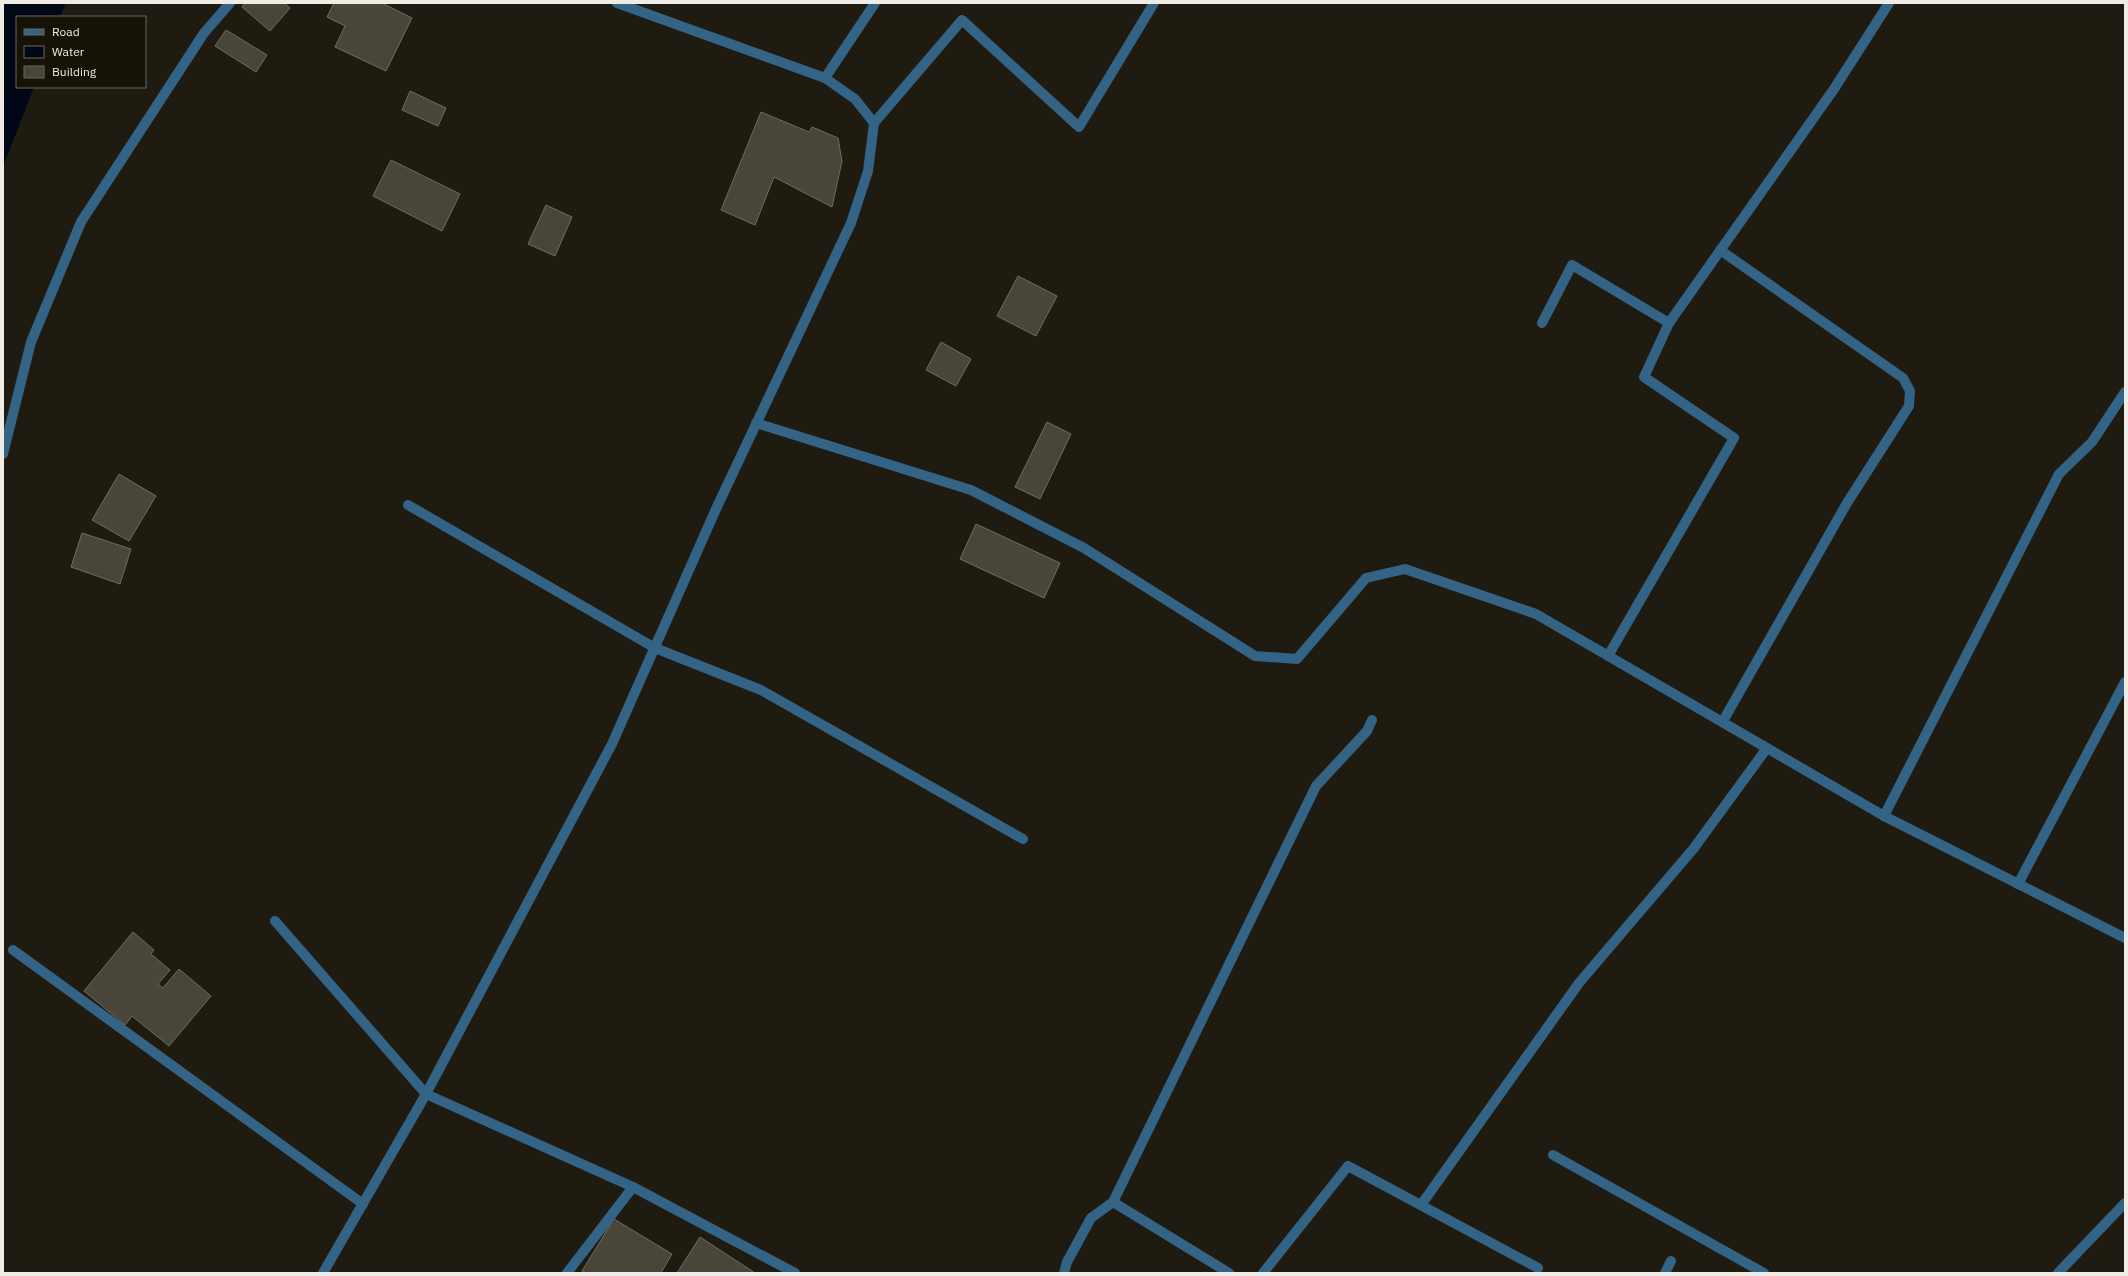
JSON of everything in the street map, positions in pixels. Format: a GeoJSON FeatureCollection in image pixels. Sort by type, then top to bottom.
{"type":"FeatureCollection","features":[{"type":"Feature","properties":{"kind":"street"},"geometry":{"type":"LineString","coordinates":[[3,454],[30,342],[81,222],[204,33],[230,3]]}},
{"type":"Feature","properties":{"kind":"street"},"geometry":{"type":"LineString","coordinates":[[617,3],[826,78],[855,99],[874,123]]}},
{"type":"Feature","properties":{"kind":"street"},"geometry":{"type":"LineString","coordinates":[[826,78],[875,3]]}},
{"type":"Feature","properties":{"kind":"street"},"geometry":{"type":"LineString","coordinates":[[323,1273],[426,1094],[612,744],[756,423],[851,223],[868,171],[874,123],[962,20],[1079,127],[1154,3]]}},
{"type":"Feature","properties":{"kind":"street"},"geometry":{"type":"LineString","coordinates":[[1608,656],[1734,438],[1644,377],[1669,322],[1834,89],[1889,3]]}},
{"type":"Feature","properties":{"kind":"street"},"geometry":{"type":"LineString","coordinates":[[1720,250],[1903,378],[1910,391],[1909,406],[1847,503],[1723,722]]}},
{"type":"Feature","properties":{"kind":"street"},"geometry":{"type":"LineString","coordinates":[[1542,323],[1572,265],[1669,322]]}},
{"type":"Feature","properties":{"kind":"street"},"geometry":{"type":"LineString","coordinates":[[1884,816],[2059,474],[2092,442],[2125,392]]}},
{"type":"Feature","properties":{"kind":"street"},"geometry":{"type":"LineString","coordinates":[[756,423],[971,490],[1084,548],[1255,656],[1297,659],[1366,578],[1406,569],[1536,614],[1884,816],[2125,938]]}},
{"type":"Feature","properties":{"kind":"street"},"geometry":{"type":"LineString","coordinates":[[408,505],[655,648],[761,690],[1023,839]]}},
{"type":"Feature","properties":{"kind":"street"},"geometry":{"type":"LineString","coordinates":[[2018,884],[2125,682]]}},
{"type":"Feature","properties":{"kind":"street"},"geometry":{"type":"LineString","coordinates":[[1064,1273],[1067,1262],[1091,1218],[1113,1202],[1316,786],[1367,731],[1372,720]]}},
{"type":"Feature","properties":{"kind":"street"},"geometry":{"type":"LineString","coordinates":[[1421,1205],[1579,983],[1694,848],[1767,748]]}},
{"type":"Feature","properties":{"kind":"street"},"geometry":{"type":"LineString","coordinates":[[275,921],[426,1094],[634,1187],[778,1269],[796,1273]]}},
{"type":"Feature","properties":{"kind":"street"},"geometry":{"type":"LineString","coordinates":[[14,950],[363,1204]]}},
{"type":"Feature","properties":{"kind":"street"},"geometry":{"type":"LineString","coordinates":[[1552,1155],[1763,1273]]}},
{"type":"Feature","properties":{"kind":"street"},"geometry":{"type":"LineString","coordinates":[[1263,1273],[1348,1166],[1538,1268]]}},
{"type":"Feature","properties":{"kind":"street"},"geometry":{"type":"LineString","coordinates":[[567,1273],[634,1187]]}},
{"type":"Feature","properties":{"kind":"street"},"geometry":{"type":"LineString","coordinates":[[1113,1202],[1229,1273]]}},
{"type":"Feature","properties":{"kind":"street"},"geometry":{"type":"LineString","coordinates":[[2058,1273],[2125,1202]]}},
{"type":"Feature","properties":{"kind":"street"},"geometry":{"type":"LineString","coordinates":[[1665,1273],[1671,1261]]}},
{"type":"Feature","properties":{"kind":"water"},"geometry":{"type":"Polygon","coordinates":[[[3,3],[66,3],[60,16],[16,16],[16,88],[34,88],[3,167],[3,3]]]}},
{"type":"Feature","properties":{"kind":"building"},"geometry":{"type":"Polygon","coordinates":[[[245,3],[284,3],[290,8],[270,31],[242,7],[245,3]]]}},
{"type":"Feature","properties":{"kind":"building"},"geometry":{"type":"Polygon","coordinates":[[[334,3],[382,3],[412,18],[386,71],[335,47],[345,26],[327,17],[334,3]]]}},
{"type":"Feature","properties":{"kind":"building"},"geometry":{"type":"Polygon","coordinates":[[[226,30],[267,55],[256,72],[215,46],[226,30]]]}},
{"type":"Feature","properties":{"kind":"building"},"geometry":{"type":"Polygon","coordinates":[[[410,91],[446,108],[438,126],[402,110],[410,91]]]}},
{"type":"Feature","properties":{"kind":"building"},"geometry":{"type":"Polygon","coordinates":[[[761,112],[809,132],[812,127],[838,138],[842,161],[832,207],[774,177],[755,225],[721,210],[761,112]]]}},
{"type":"Feature","properties":{"kind":"building"},"geometry":{"type":"Polygon","coordinates":[[[391,160],[460,194],[442,231],[373,196],[391,160]]]}},
{"type":"Feature","properties":{"kind":"building"},"geometry":{"type":"Polygon","coordinates":[[[546,205],[572,217],[555,256],[528,244],[546,205]]]}},
{"type":"Feature","properties":{"kind":"building"},"geometry":{"type":"Polygon","coordinates":[[[1018,276],[1057,296],[1036,336],[997,316],[1018,276]]]}},
{"type":"Feature","properties":{"kind":"building"},"geometry":{"type":"Polygon","coordinates":[[[941,342],[971,359],[956,386],[926,370],[941,342]]]}},
{"type":"Feature","properties":{"kind":"building"},"geometry":{"type":"Polygon","coordinates":[[[1047,422],[1071,434],[1040,499],[1015,487],[1047,422]]]}},
{"type":"Feature","properties":{"kind":"building"},"geometry":{"type":"Polygon","coordinates":[[[119,474],[156,496],[129,541],[92,520],[119,474]]]}},
{"type":"Feature","properties":{"kind":"building"},"geometry":{"type":"Polygon","coordinates":[[[976,524],[1060,563],[1044,598],[960,559],[976,524]]]}},
{"type":"Feature","properties":{"kind":"building"},"geometry":{"type":"Polygon","coordinates":[[[82,533],[131,549],[120,584],[71,567],[82,533]]]}},
{"type":"Feature","properties":{"kind":"building"},"geometry":{"type":"Polygon","coordinates":[[[133,932],[154,950],[151,954],[170,970],[158,984],[163,988],[179,969],[211,996],[169,1046],[132,1016],[125,1025],[84,991],[133,932]]]}},
{"type":"Feature","properties":{"kind":"building"},"geometry":{"type":"Polygon","coordinates":[[[614,1219],[672,1254],[661,1273],[586,1273],[582,1271],[614,1219]]]}},
{"type":"Feature","properties":{"kind":"building"},"geometry":{"type":"Polygon","coordinates":[[[700,1237],[755,1273],[677,1273],[700,1237]]]}}]}
